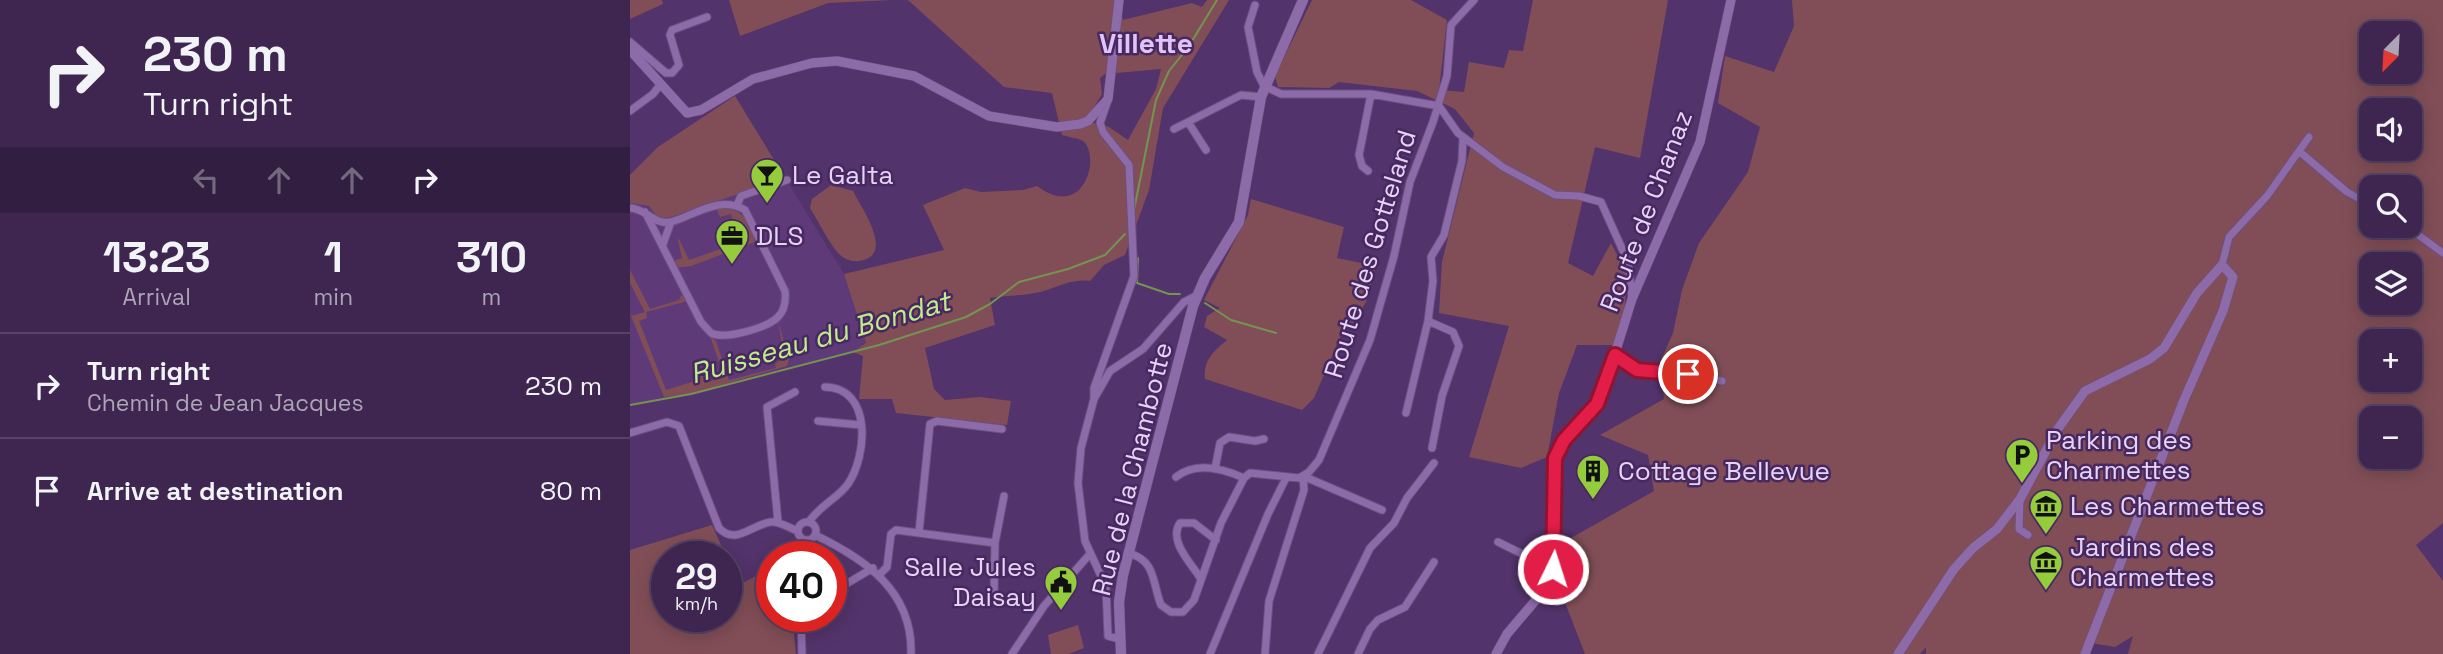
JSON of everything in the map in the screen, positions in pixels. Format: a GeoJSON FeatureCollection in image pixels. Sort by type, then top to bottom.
{"type":"FeatureCollection","features":[{"type":"Feature","properties":{"kind":"main road","name":"Rue de la Chambotte"},"geometry":{"type":"LineString","coordinates":[[1121,654],[1119,602],[1128,553],[1196,296],[1243,210],[1264,86],[1303,0]]}},
{"type":"Feature","properties":{"kind":"street"},"geometry":{"type":"LineString","coordinates":[[1119,0],[1108,99],[1101,123],[1107,139],[1129,165],[1134,276],[1094,388],[1094,399],[1078,463],[1081,514],[1090,555],[1107,587],[1108,636],[1119,639]]}},
{"type":"Feature","properties":{"kind":"street","name":"Route des Gotteland"},"geometry":{"type":"LineString","coordinates":[[1303,476],[1319,460],[1362,364],[1394,257],[1410,182],[1439,106],[1447,76],[1451,25],[1474,0]]}},
{"type":"Feature","properties":{"kind":"street","name":"Route de Chanaz"},"geometry":{"type":"LineString","coordinates":[[1496,654],[1507,634],[1540,595],[1553,569],[1555,458],[1564,440],[1597,404],[1632,299],[1700,142],[1731,0]]}},
{"type":"Feature","properties":{"kind":"street"},"geometry":{"type":"LineString","coordinates":[[1255,5],[1248,27],[1257,72],[1264,86],[1281,94],[1371,94],[1439,106],[1463,138],[1503,167],[1555,195],[1590,197],[1601,202],[1628,262],[1632,299]]}},
{"type":"Feature","properties":{"kind":"street"},"geometry":{"type":"LineString","coordinates":[[630,42],[666,73],[672,73],[679,65],[670,35],[672,30],[707,17]]}},
{"type":"Feature","properties":{"kind":"street"},"geometry":{"type":"LineString","coordinates":[[630,50],[681,110],[693,113],[753,79],[812,63],[837,61],[914,76],[989,116],[1057,127],[1088,121],[1108,99]]}},
{"type":"Feature","properties":{"kind":"street"},"geometry":{"type":"LineString","coordinates":[[630,111],[653,94],[660,85]]}},
{"type":"Feature","properties":{"kind":"street"},"geometry":{"type":"LineString","coordinates":[[1368,170],[1362,166],[1359,155],[1371,94]]}},
{"type":"Feature","properties":{"kind":"street"},"geometry":{"type":"LineString","coordinates":[[1174,129],[1241,95],[1261,97]]}},
{"type":"Feature","properties":{"kind":"street"},"geometry":{"type":"LineString","coordinates":[[1188,122],[1206,150]]}},
{"type":"Feature","properties":{"kind":"street"},"geometry":{"type":"LineString","coordinates":[[1898,654],[1954,569],[1997,528],[2020,499],[2057,430],[2085,391],[2150,359],[2164,348],[2197,293],[2221,265],[2229,237],[2267,196],[2309,137]]}},
{"type":"Feature","properties":{"kind":"street"},"geometry":{"type":"LineString","coordinates":[[1406,413],[1428,321],[1433,281],[1431,257],[1444,235],[1462,161],[1463,138]]}},
{"type":"Feature","properties":{"kind":"street"},"geometry":{"type":"LineString","coordinates":[[2300,152],[2338,185],[2359,198]]}},
{"type":"Feature","properties":{"kind":"street"},"geometry":{"type":"LineString","coordinates":[[630,208],[645,212],[662,222],[671,222],[787,180]]}},
{"type":"Feature","properties":{"kind":"street"},"geometry":{"type":"LineString","coordinates":[[737,205],[741,196]]}},
{"type":"Feature","properties":{"kind":"street"},"geometry":{"type":"LineString","coordinates":[[645,212],[701,322],[710,333],[733,335],[773,322],[783,310],[786,291],[745,210],[737,205],[721,204]]}},
{"type":"Feature","properties":{"kind":"street"},"geometry":{"type":"LineString","coordinates":[[663,247],[671,222]]}},
{"type":"Feature","properties":{"kind":"street"},"geometry":{"type":"LineString","coordinates":[[2422,238],[2443,253]]}},
{"type":"Feature","properties":{"kind":"street"},"geometry":{"type":"LineString","coordinates":[[2085,654],[2184,400],[2223,311],[2233,277],[2221,265]]}},
{"type":"Feature","properties":{"kind":"street"},"geometry":{"type":"LineString","coordinates":[[1094,399],[1110,371],[1143,349],[1184,302],[1196,296]]}},
{"type":"Feature","properties":{"kind":"street"},"geometry":{"type":"LineString","coordinates":[[1428,321],[1453,332],[1459,346],[1442,396],[1432,448]]}},
{"type":"Feature","properties":{"kind":"street"},"geometry":{"type":"LineString","coordinates":[[1615,355],[1637,370],[1688,374],[1721,381]]}},
{"type":"Feature","properties":{"kind":"street"},"geometry":{"type":"LineString","coordinates":[[798,531],[818,509],[842,491],[853,474],[861,414],[850,395],[843,389],[825,387]]}},
{"type":"Feature","properties":{"kind":"street"},"geometry":{"type":"LineString","coordinates":[[778,522],[767,407],[794,392]]}},
{"type":"Feature","properties":{"kind":"street"},"geometry":{"type":"LineString","coordinates":[[818,421],[861,425]]}},
{"type":"Feature","properties":{"kind":"street"},"geometry":{"type":"LineString","coordinates":[[919,532],[930,424],[937,421],[1002,429]]}},
{"type":"Feature","properties":{"kind":"street"},"geometry":{"type":"LineString","coordinates":[[630,433],[667,422],[679,426],[719,528],[727,535],[736,536],[767,523],[778,522],[798,531],[800,537],[812,537],[873,568],[903,608],[911,654]]}},
{"type":"Feature","properties":{"kind":"street"},"geometry":{"type":"LineString","coordinates":[[1215,469],[1220,443],[1229,437],[1255,441],[1264,439]]}},
{"type":"Feature","properties":{"kind":"street"},"geometry":{"type":"LineString","coordinates":[[1318,654],[1370,548],[1394,523],[1407,498],[1434,463]]}},
{"type":"Feature","properties":{"kind":"street"},"geometry":{"type":"LineString","coordinates":[[1176,477],[1192,468],[1215,469],[1244,478],[1257,473],[1286,478],[1303,476],[1382,510]]}},
{"type":"Feature","properties":{"kind":"street"},"geometry":{"type":"LineString","coordinates":[[1265,654],[1269,601],[1304,490],[1303,476]]}},
{"type":"Feature","properties":{"kind":"street"},"geometry":{"type":"LineString","coordinates":[[1128,553],[1139,556],[1148,564],[1161,605],[1171,612],[1188,610],[1244,478]]}},
{"type":"Feature","properties":{"kind":"street"},"geometry":{"type":"LineString","coordinates":[[1210,654],[1268,514],[1286,478]]}},
{"type":"Feature","properties":{"kind":"street"},"geometry":{"type":"LineString","coordinates":[[993,594],[995,543],[1004,496]]}},
{"type":"Feature","properties":{"kind":"street"},"geometry":{"type":"LineString","coordinates":[[2020,499],[2019,529],[2028,535]]}},
{"type":"Feature","properties":{"kind":"street"},"geometry":{"type":"LineString","coordinates":[[809,522],[815,527],[811,541]]}},
{"type":"Feature","properties":{"kind":"street"},"geometry":{"type":"LineString","coordinates":[[1201,579],[1177,543],[1174,536],[1176,529],[1180,523],[1195,523],[1216,540]]}},
{"type":"Feature","properties":{"kind":"street"},"geometry":{"type":"LineString","coordinates":[[880,574],[887,567],[891,534],[896,530],[995,543]]}},
{"type":"Feature","properties":{"kind":"street"},"geometry":{"type":"LineString","coordinates":[[1498,542],[1553,569]]}},
{"type":"Feature","properties":{"kind":"street"},"geometry":{"type":"LineString","coordinates":[[1012,654],[1044,606],[1090,555]]}},
{"type":"Feature","properties":{"kind":"street"},"geometry":{"type":"LineString","coordinates":[[1358,654],[1370,629],[1378,620],[1405,607],[1434,562]]}},
{"type":"Feature","properties":{"kind":"street"},"geometry":{"type":"LineString","coordinates":[[847,583],[873,568]]}},
{"type":"Feature","properties":{"kind":"street"},"geometry":{"type":"LineString","coordinates":[[802,632],[803,654]]}},
{"type":"Feature","properties":{"kind":"shaded area"},"geometry":{"type":"Polygon","coordinates":[[[630,0],[662,0],[663,4],[630,19],[630,0]]]}},
{"type":"Feature","properties":{"kind":"shaded area"},"geometry":{"type":"Polygon","coordinates":[[[729,0],[893,0],[828,3],[740,36],[729,0]]]}},
{"type":"Feature","properties":{"kind":"shaded area"},"geometry":{"type":"Polygon","coordinates":[[[908,0],[1119,0],[1123,20],[1192,3],[1202,7],[1207,0],[1229,0],[1163,108],[1149,190],[1125,255],[1104,265],[1090,281],[1075,281],[1042,292],[990,298],[995,325],[925,348],[934,389],[945,400],[980,397],[1011,401],[1007,425],[896,413],[892,399],[859,399],[863,356],[853,352],[866,343],[844,274],[944,250],[923,205],[965,188],[981,192],[1023,190],[1037,186],[1053,195],[1067,196],[1077,191],[1085,182],[1089,171],[1088,148],[1083,141],[1062,135],[1052,93],[1004,87],[908,0]],[[1161,69],[1105,74],[1100,78],[1102,94],[1086,121],[1109,127],[1128,140],[1156,89],[1161,69]]]}},
{"type":"Feature","properties":{"kind":"shaded area"},"geometry":{"type":"Polygon","coordinates":[[[1312,0],[1411,0],[1447,20],[1439,90],[1464,92],[1469,62],[1504,68],[1509,50],[1523,51],[1533,0],[1668,0],[1640,158],[1595,147],[1568,263],[1593,276],[1611,243],[1627,274],[1624,318],[1614,345],[1577,345],[1559,393],[1547,457],[1521,468],[1469,457],[1509,326],[1439,313],[1442,262],[1474,133],[1455,109],[1417,91],[1339,82],[1329,88],[1278,87],[1275,76],[1312,0]]]}},
{"type":"Feature","properties":{"kind":"shaded area"},"geometry":{"type":"Polygon","coordinates":[[[1792,0],[2443,0],[2443,523],[2416,545],[2443,581],[2443,654],[2128,654],[2133,636],[2115,647],[2091,643],[2082,654],[1926,654],[1926,647],[1920,654],[1585,654],[1559,587],[1569,574],[1571,538],[1654,491],[1648,455],[1600,435],[1664,399],[1660,362],[1673,333],[1682,290],[1699,243],[1748,172],[1760,127],[1718,103],[1725,56],[1774,72],[1794,26],[1792,0]]]}},
{"type":"Feature","properties":{"kind":"shaded area"},"geometry":{"type":"Polygon","coordinates":[[[735,96],[844,274],[866,343],[853,352],[693,395],[630,405],[630,175],[658,147],[735,96]]]}},
{"type":"Feature","properties":{"kind":"shaded area"},"geometry":{"type":"Polygon","coordinates":[[[735,96],[785,178],[665,219],[656,215],[649,206],[630,203],[630,175],[658,147],[735,96]]]}},
{"type":"Feature","properties":{"kind":"shaded area"},"geometry":{"type":"Polygon","coordinates":[[[831,185],[853,191],[863,209],[876,241],[875,250],[870,257],[856,261],[841,256],[810,208],[812,199],[831,185]]]}},
{"type":"Feature","properties":{"kind":"shaded area"},"geometry":{"type":"Polygon","coordinates":[[[1251,199],[1344,227],[1337,258],[1376,266],[1366,302],[1354,323],[1345,326],[1314,398],[1302,410],[1205,379],[1208,361],[1227,340],[1204,327],[1207,316],[1220,308],[1204,300],[1248,215],[1251,199]]]}},
{"type":"Feature","properties":{"kind":"shaded area"},"geometry":{"type":"Polygon","coordinates":[[[719,207],[740,213],[748,222],[755,242],[691,266],[675,268],[674,261],[682,258],[678,240],[683,234],[679,239],[689,260],[740,242],[731,214],[720,217],[717,210],[719,207]]]}},
{"type":"Feature","properties":{"kind":"shaded area"},"geometry":{"type":"Polygon","coordinates":[[[630,270],[650,309],[679,300],[681,295],[688,301],[646,312],[647,318],[639,321],[666,390],[701,379],[699,372],[704,370],[708,382],[724,377],[710,336],[716,341],[729,380],[776,368],[775,364],[784,356],[778,321],[789,359],[787,366],[691,394],[664,397],[631,316],[645,312],[630,283],[630,270]]]}},
{"type":"Feature","properties":{"kind":"shaded area"},"geometry":{"type":"Polygon","coordinates":[[[712,525],[719,541],[660,541],[712,525]]]}},
{"type":"Feature","properties":{"kind":"shaded area"},"geometry":{"type":"Polygon","coordinates":[[[651,544],[651,632],[742,632],[742,582],[756,576],[756,632],[794,632],[796,654],[630,654],[630,550],[651,544]]]}},
{"type":"Feature","properties":{"kind":"shaded area"},"geometry":{"type":"Polygon","coordinates":[[[1078,625],[1084,648],[1069,654],[1051,654],[1048,635],[1078,625]]]}},
{"type":"Feature","properties":{"kind":"waterway","name":"Ruisseau du Bondat"},"geometry":{"type":"LineString","coordinates":[[1134,210],[1156,100],[1169,71],[1189,46],[1217,0]]}},
{"type":"Feature","properties":{"kind":"waterway","name":"Ruisseau du Bondat"},"geometry":{"type":"LineString","coordinates":[[630,405],[691,394],[879,345],[966,317],[990,304],[1019,282],[1068,269],[1105,255],[1125,234]]}},
{"type":"Feature","properties":{"kind":"waterway"},"geometry":{"type":"LineString","coordinates":[[1138,258],[1137,283],[1169,294],[1180,294]]}},
{"type":"Feature","properties":{"kind":"waterway"},"geometry":{"type":"LineString","coordinates":[[1205,303],[1231,320],[1276,333]]}},
{"type":"Feature","properties":{"kind":"place","name":"Le Galta"},"geometry":{"type":"Point","coordinates":[767,205]}},
{"type":"Feature","properties":{"kind":"place","name":"DLS"},"geometry":{"type":"Point","coordinates":[732,266]}},
{"type":"Feature","properties":{"kind":"place","name":"Parking des Charmettes"},"geometry":{"type":"Point","coordinates":[2022,485]}},
{"type":"Feature","properties":{"kind":"place","name":"Cottage Bellevue"},"geometry":{"type":"Point","coordinates":[1593,501]}},
{"type":"Feature","properties":{"kind":"place","name":"Les Charmettes"},"geometry":{"type":"Point","coordinates":[2046,536]}},
{"type":"Feature","properties":{"kind":"place","name":"Jardins des Charmettes"},"geometry":{"type":"Point","coordinates":[2046,592]}},
{"type":"Feature","properties":{"kind":"place","name":"Salle Jules Daisay"},"geometry":{"type":"Point","coordinates":[1061,612]}},
{"type":"Feature","properties":{"kind":"district","name":"Villette"},"geometry":{"type":"Point","coordinates":[1146,43]}},
{"type":"Feature","properties":{"kind":"route"},"geometry":{"type":"LineString","coordinates":[[1553,569],[1555,458],[1564,440],[1597,404],[1615,355],[1637,370],[1688,374]]}}]}
